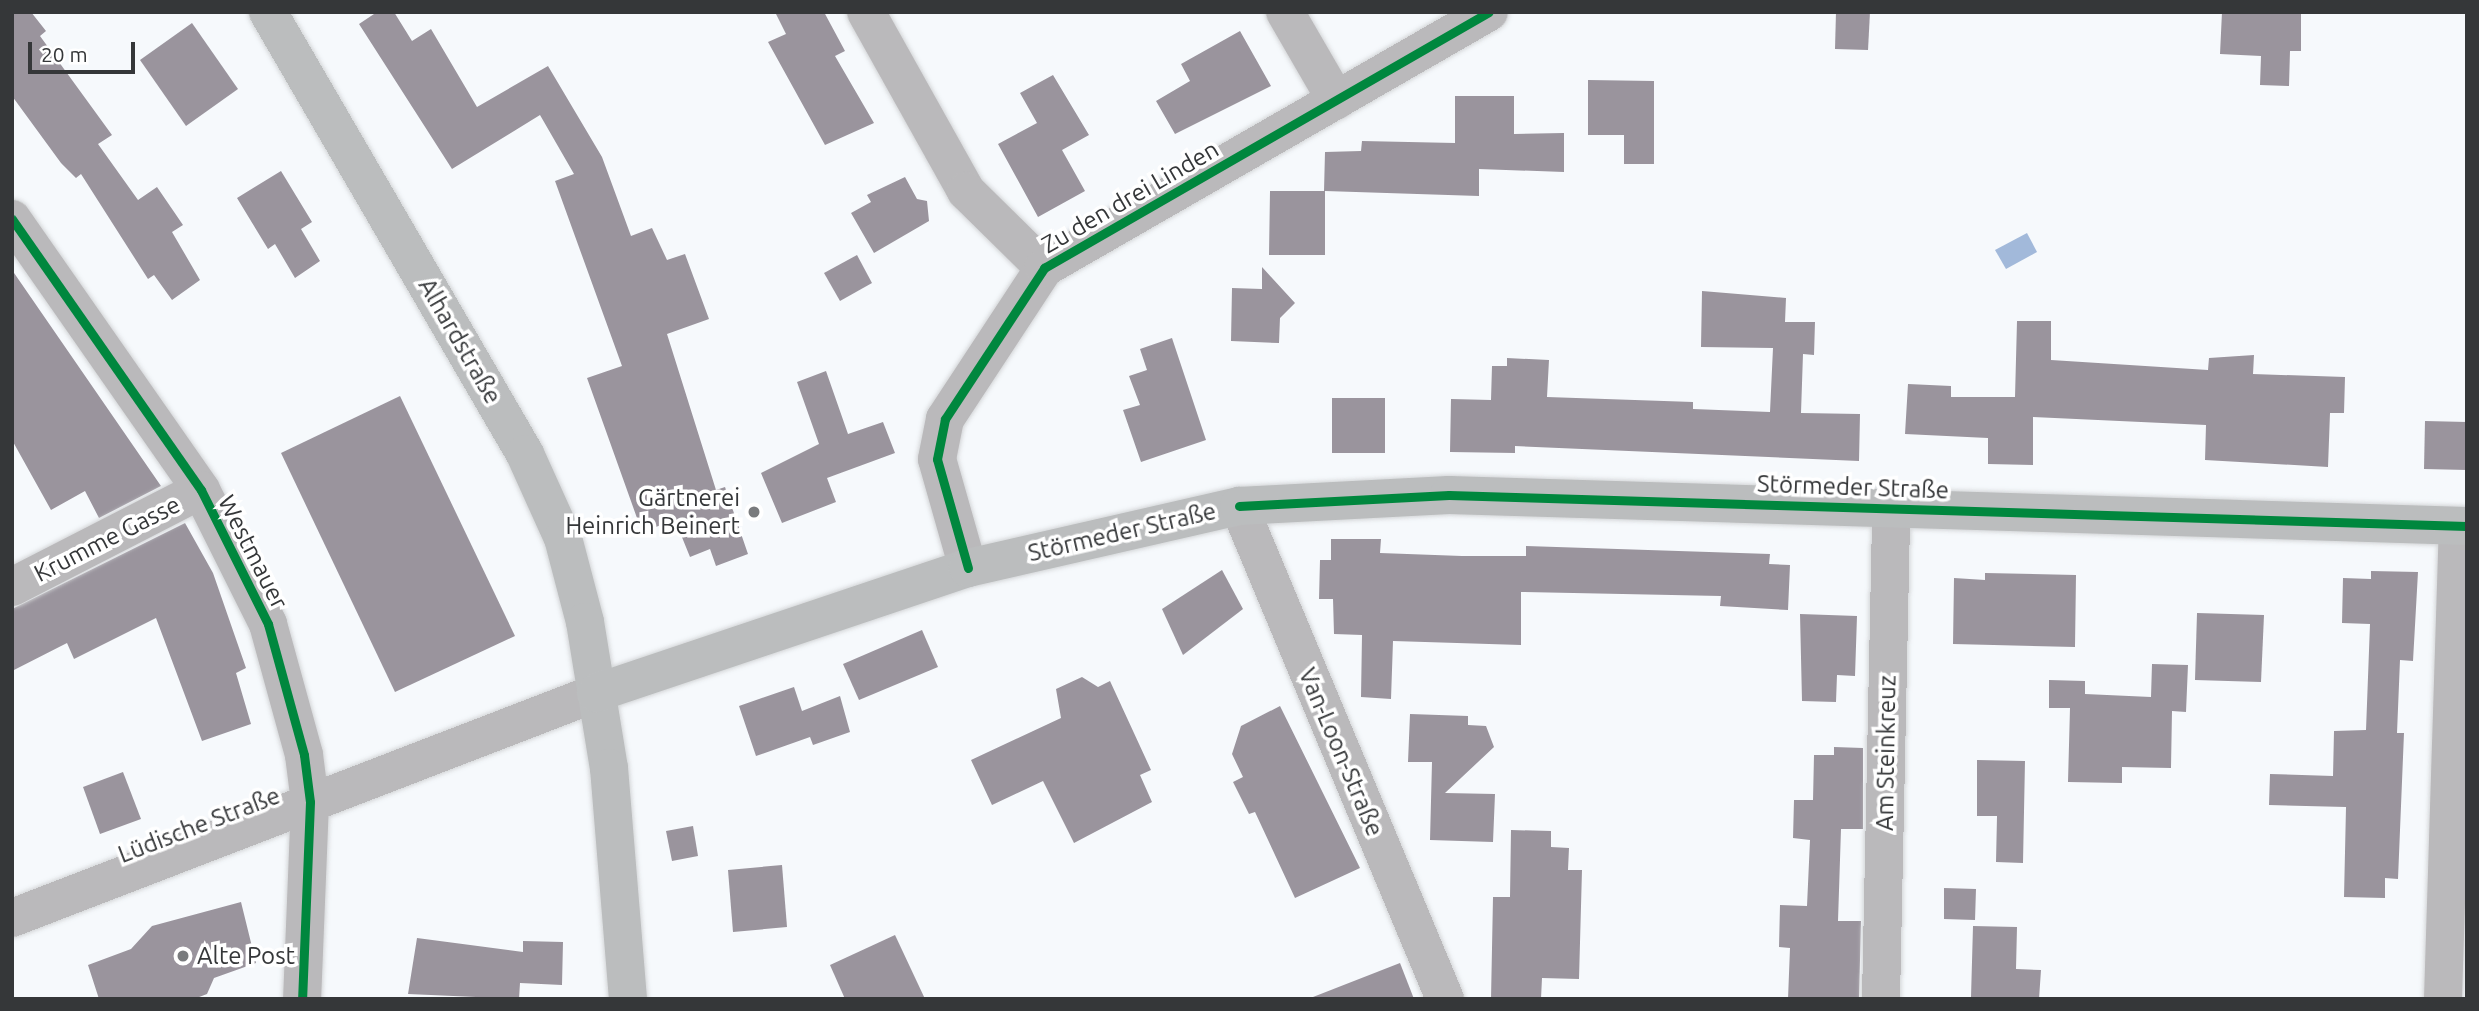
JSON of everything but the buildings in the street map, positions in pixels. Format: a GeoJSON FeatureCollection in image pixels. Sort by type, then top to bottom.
{"type":"FeatureCollection","features":[{"type":"Feature","properties":{"kind":"main road","name":"Alhardstraße"},"geometry":{"type":"LineString","coordinates":[[268,12],[525,454],[563,538],[596,693],[618,842],[628,999]]}},
{"type":"Feature","properties":{"kind":"main road","name":"Störmeder Straße"},"geometry":{"type":"LineString","coordinates":[[596,693],[968,568],[1239,506],[1449,495],[1891,506],[2462,526]]}},
{"type":"Feature","properties":{"kind":"street","name":"Zu den drei Linden"},"geometry":{"type":"LineString","coordinates":[[866,12],[966,191],[1044,268]]}},
{"type":"Feature","properties":{"kind":"street"},"geometry":{"type":"LineString","coordinates":[[1285,12],[1336,100]]}},
{"type":"Feature","properties":{"kind":"street","name":"Zu den drei Linden"},"geometry":{"type":"LineString","coordinates":[[968,568],[937,459],[945,419],[1044,268],[1489,12]]}},
{"type":"Feature","properties":{"kind":"street","name":"Westmauer"},"geometry":{"type":"LineString","coordinates":[[12,219],[201,490],[268,624],[304,754],[310,802],[302,999]]}},
{"type":"Feature","properties":{"kind":"street","name":"Krumme Gasse"},"geometry":{"type":"LineString","coordinates":[[12,587],[201,490]]}},
{"type":"Feature","properties":{"kind":"street","name":"Van-Loon-Straße"},"geometry":{"type":"LineString","coordinates":[[1239,506],[1445,999]]}},
{"type":"Feature","properties":{"kind":"street","name":"Am Steinkreuz"},"geometry":{"type":"LineString","coordinates":[[1881,999],[1891,506]]}},
{"type":"Feature","properties":{"kind":"street"},"geometry":{"type":"LineString","coordinates":[[2443,999],[2461,781],[2462,526]]}},
{"type":"Feature","properties":{"kind":"street","name":"Lüdische Straße"},"geometry":{"type":"LineString","coordinates":[[12,918],[596,693]]}},
{"type":"Feature","properties":{"kind":"water"},"geometry":{"type":"Polygon","coordinates":[[[2027,233],[2037,252],[2006,269],[1995,250],[2027,233]]]}},
{"type":"Feature","properties":{"kind":"cycle path"},"geometry":{"type":"LineString","coordinates":[[968,568],[937,459],[945,419],[1044,268],[1489,12]]}},
{"type":"Feature","properties":{"kind":"cycle path"},"geometry":{"type":"LineString","coordinates":[[12,219],[201,490],[268,624],[304,755],[310,802],[302,999]]}},
{"type":"Feature","properties":{"kind":"cycle path"},"geometry":{"type":"LineString","coordinates":[[1239,506],[1449,495],[2467,526]]}},
{"type":"Feature","properties":{"kind":"place","name":"Gärtnerei Heinrich Beinert"},"geometry":{"type":"Point","coordinates":[754,512]}},
{"type":"Feature","properties":{"kind":"place","name":"Alte Post"},"geometry":{"type":"Point","coordinates":[183,956]}}]}
